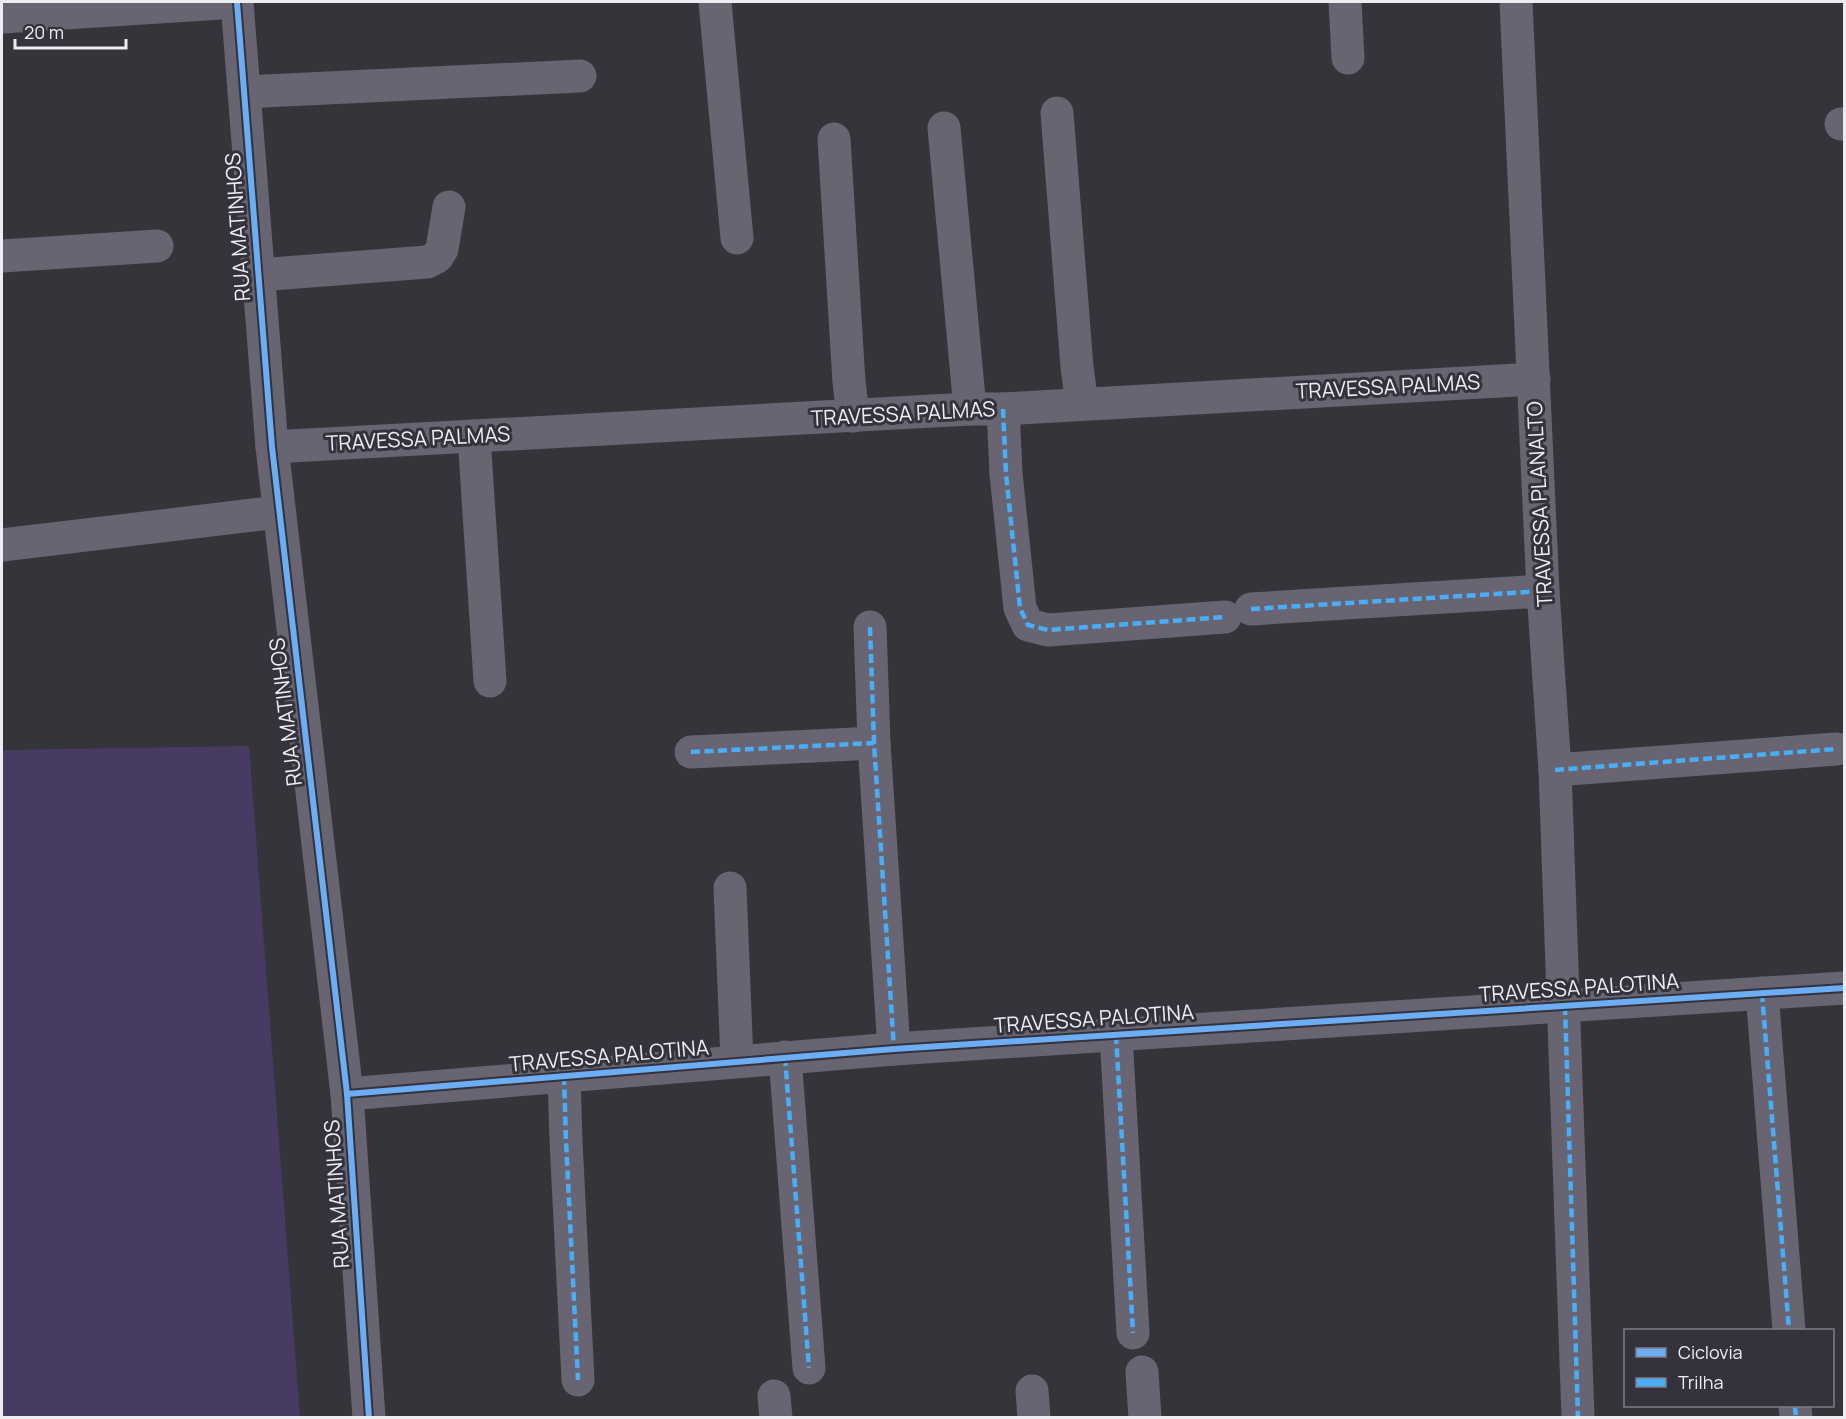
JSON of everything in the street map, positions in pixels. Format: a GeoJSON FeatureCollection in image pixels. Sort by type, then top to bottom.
{"type":"FeatureCollection","features":[{"type":"Feature","properties":{"kind":"street"},"geometry":{"type":"LineString","coordinates":[[2,17],[237,2]]}},
{"type":"Feature","properties":{"kind":"street","name":"RUA MATINHOS"},"geometry":{"type":"LineString","coordinates":[[237,2],[272,447],[347,1094],[369,1418]]}},
{"type":"Feature","properties":{"kind":"street"},"geometry":{"type":"LineString","coordinates":[[715,2],[737,238]]}},
{"type":"Feature","properties":{"kind":"street"},"geometry":{"type":"LineString","coordinates":[[1345,2],[1348,58]]}},
{"type":"Feature","properties":{"kind":"street","name":"TRAVESSA PLANALTO"},"geometry":{"type":"LineString","coordinates":[[1516,2],[1543,591],[1555,770],[1578,1418]]}},
{"type":"Feature","properties":{"kind":"street"},"geometry":{"type":"LineString","coordinates":[[244,92],[580,76]]}},
{"type":"Feature","properties":{"kind":"street"},"geometry":{"type":"LineString","coordinates":[[1057,113],[1077,367],[1082,404]]}},
{"type":"Feature","properties":{"kind":"street"},"geometry":{"type":"LineString","coordinates":[[944,128],[970,409]]}},
{"type":"Feature","properties":{"kind":"street"},"geometry":{"type":"LineString","coordinates":[[834,139],[853,416]]}},
{"type":"Feature","properties":{"kind":"street"},"geometry":{"type":"LineString","coordinates":[[258,275],[427,262],[437,257],[442,249],[449,207]]}},
{"type":"Feature","properties":{"kind":"street"},"geometry":{"type":"LineString","coordinates":[[2,256],[157,246]]}},
{"type":"Feature","properties":{"kind":"street","name":"TRAVESSA PALMAS"},"geometry":{"type":"LineString","coordinates":[[272,447],[1534,379]]}},
{"type":"Feature","properties":{"kind":"street"},"geometry":{"type":"LineString","coordinates":[[1003,409],[1006,474],[1020,608],[1028,625],[1048,630],[1238,613],[1543,591]]}},
{"type":"Feature","properties":{"kind":"street"},"geometry":{"type":"LineString","coordinates":[[474,436],[490,681]]}},
{"type":"Feature","properties":{"kind":"street"},"geometry":{"type":"LineString","coordinates":[[2,546],[279,512]]}},
{"type":"Feature","properties":{"kind":"street"},"geometry":{"type":"LineString","coordinates":[[870,627],[874,743],[894,1048]]}},
{"type":"Feature","properties":{"kind":"street"},"geometry":{"type":"LineString","coordinates":[[691,752],[874,743]]}},
{"type":"Feature","properties":{"kind":"street"},"geometry":{"type":"LineString","coordinates":[[1555,770],[1836,749]]}},
{"type":"Feature","properties":{"kind":"street"},"geometry":{"type":"LineString","coordinates":[[730,888],[737,1061]]}},
{"type":"Feature","properties":{"kind":"street","name":"TRAVESSA PALOTINA"},"geometry":{"type":"LineString","coordinates":[[347,1094],[894,1048],[1845,988]]}},
{"type":"Feature","properties":{"kind":"street"},"geometry":{"type":"LineString","coordinates":[[1762,993],[1789,1329]]}},
{"type":"Feature","properties":{"kind":"street"},"geometry":{"type":"LineString","coordinates":[[1116,1035],[1133,1333]]}},
{"type":"Feature","properties":{"kind":"street"},"geometry":{"type":"LineString","coordinates":[[785,1057],[809,1368]]}},
{"type":"Feature","properties":{"kind":"street"},"geometry":{"type":"LineString","coordinates":[[564,1076],[578,1380]]}},
{"type":"Feature","properties":{"kind":"street"},"geometry":{"type":"LineString","coordinates":[[1142,1372],[1145,1418]]}},
{"type":"Feature","properties":{"kind":"shaded area"},"geometry":{"type":"Polygon","coordinates":[[[249,746],[300,1417],[2,1417],[2,750],[249,746]]]}},
{"type":"Feature","properties":{"kind":"marked path"},"geometry":{"type":"LineString","coordinates":[[1003,409],[1006,474],[1020,608],[1028,625],[1048,630],[1225,617]]}},
{"type":"Feature","properties":{"kind":"marked path"},"geometry":{"type":"LineString","coordinates":[[1251,609],[1543,591]]}},
{"type":"Feature","properties":{"kind":"marked path"},"geometry":{"type":"LineString","coordinates":[[870,627],[874,743],[894,1049]]}},
{"type":"Feature","properties":{"kind":"marked path"},"geometry":{"type":"LineString","coordinates":[[691,752],[874,743]]}},
{"type":"Feature","properties":{"kind":"marked path"},"geometry":{"type":"LineString","coordinates":[[1555,770],[1836,749]]}},
{"type":"Feature","properties":{"kind":"marked path"},"geometry":{"type":"LineString","coordinates":[[1762,993],[1789,1329]]}},
{"type":"Feature","properties":{"kind":"marked path"},"geometry":{"type":"LineString","coordinates":[[1565,1006],[1578,1418]]}},
{"type":"Feature","properties":{"kind":"marked path"},"geometry":{"type":"LineString","coordinates":[[1116,1035],[1133,1333]]}},
{"type":"Feature","properties":{"kind":"marked path"},"geometry":{"type":"LineString","coordinates":[[785,1057],[809,1368]]}},
{"type":"Feature","properties":{"kind":"marked path"},"geometry":{"type":"LineString","coordinates":[[564,1076],[578,1380]]}},
{"type":"Feature","properties":{"kind":"marked path"},"geometry":{"type":"LineString","coordinates":[[1795,1407],[1796,1418]]}},
{"type":"Feature","properties":{"kind":"cycle path"},"geometry":{"type":"LineString","coordinates":[[237,2],[272,447],[347,1094],[369,1418]]}},
{"type":"Feature","properties":{"kind":"cycle path"},"geometry":{"type":"LineString","coordinates":[[347,1094],[894,1049],[1844,988]]}}]}
